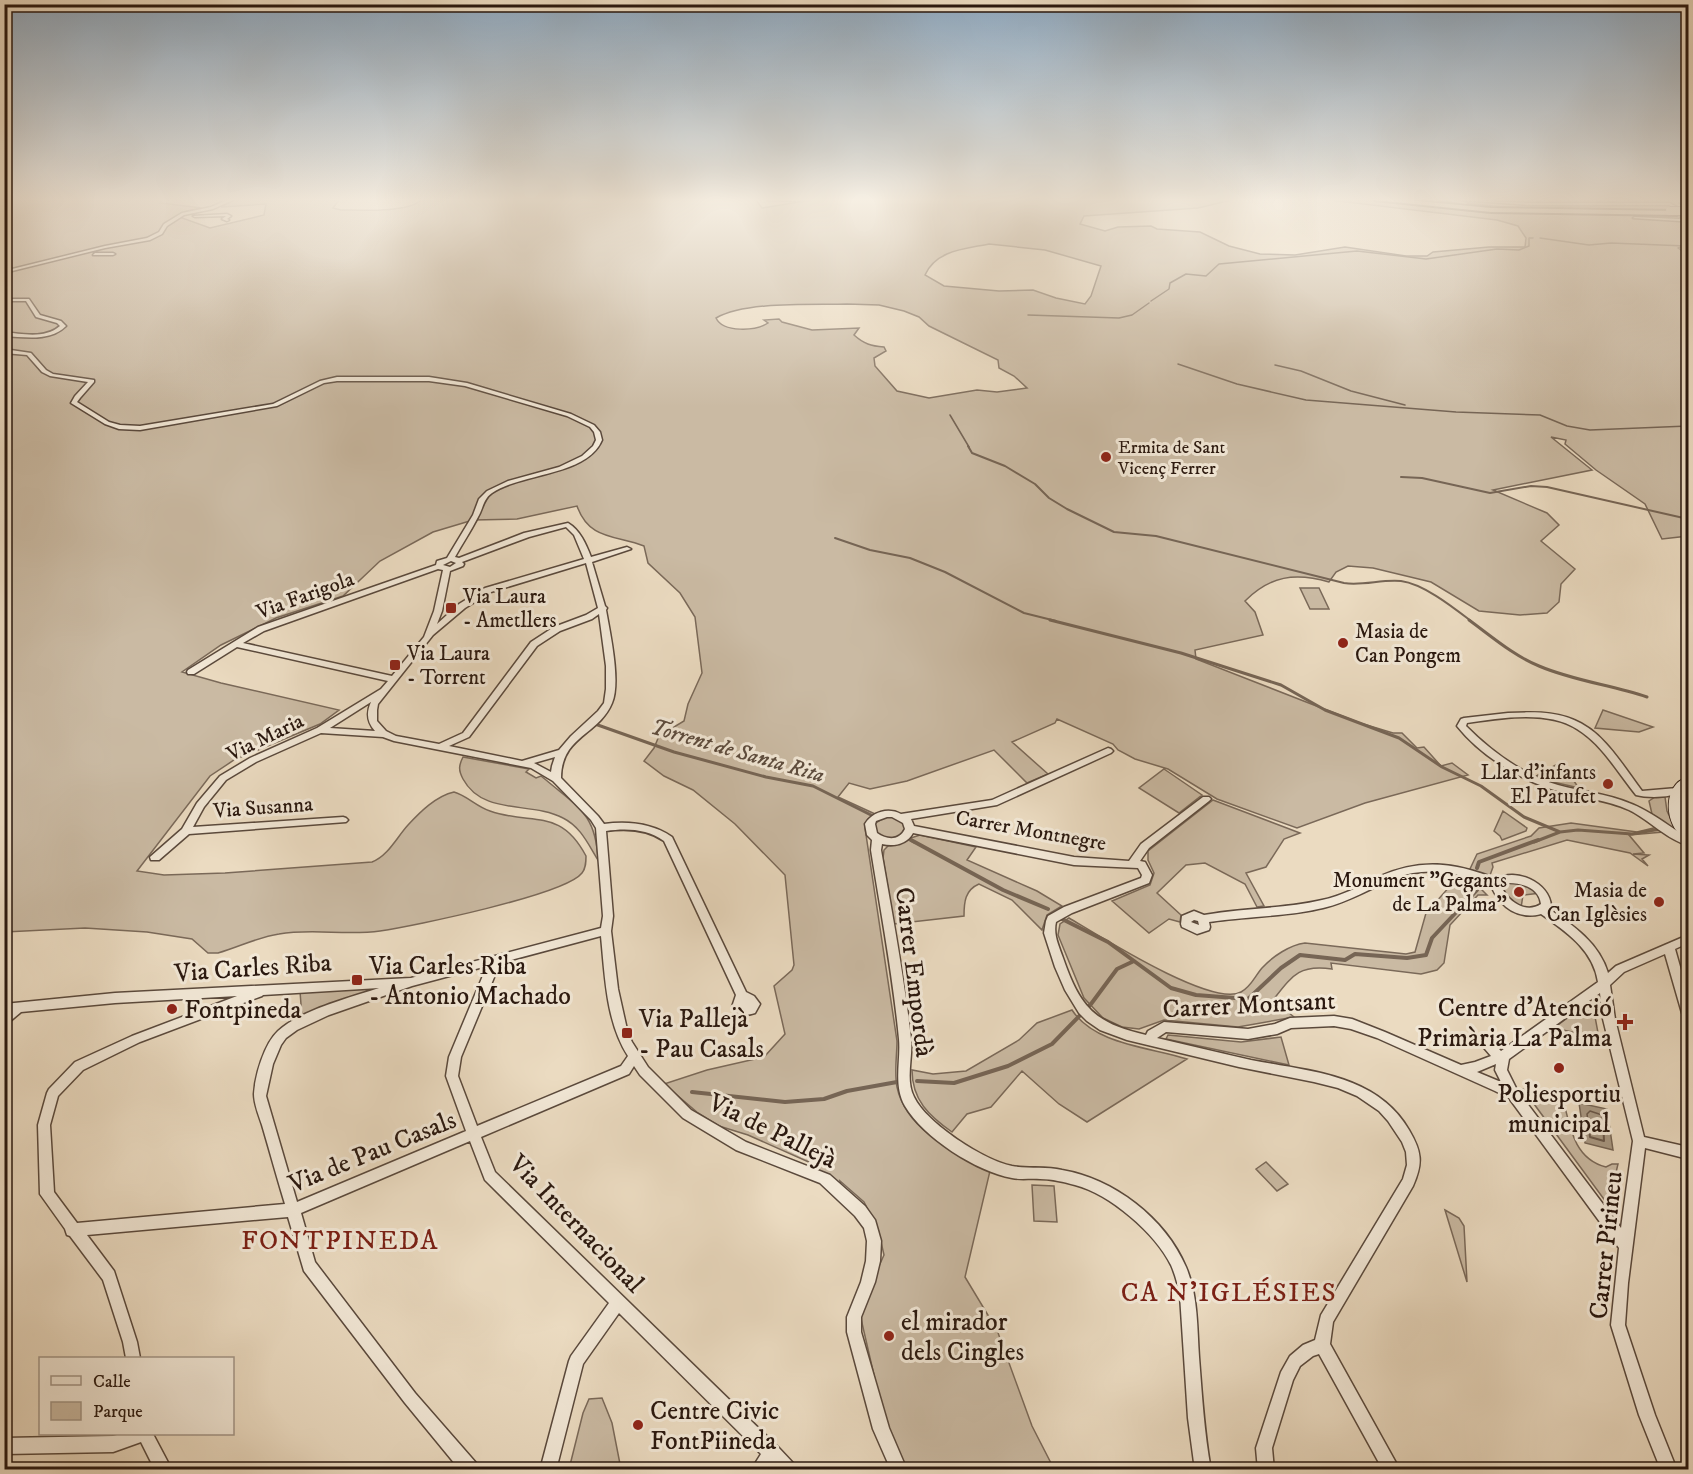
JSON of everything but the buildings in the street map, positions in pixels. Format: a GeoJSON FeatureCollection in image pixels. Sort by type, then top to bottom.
{"type":"FeatureCollection","features":[{"type":"Feature","properties":{"kind":"main road"},"geometry":{"type":"LineString","coordinates":[[1683,786],[1675,796],[1683,827]]}},
{"type":"Feature","properties":{"kind":"street"},"geometry":{"type":"LineString","coordinates":[[4,300],[27,300],[38,316],[59,322],[63,326],[57,332],[40,335],[4,334]]}},
{"type":"Feature","properties":{"kind":"street"},"geometry":{"type":"LineString","coordinates":[[4,351],[32,356],[44,370],[52,375],[92,381],[77,396],[74,403],[108,423],[120,427],[153,427],[260,409],[284,401],[322,382],[354,377],[429,379],[465,384],[569,415],[592,426],[599,440],[596,447],[584,457],[561,468],[510,482],[489,492],[482,499],[476,515],[450,559]]}},
{"type":"Feature","properties":{"kind":"street"},"geometry":{"type":"LineString","coordinates":[[428,637],[438,611],[443,568],[441,562],[450,559],[459,561],[527,535],[568,525],[575,529],[589,560],[603,608],[609,643],[610,696],[601,713],[559,753],[523,763]]}},
{"type":"Feature","properties":{"kind":"street"},"geometry":{"type":"LineString","coordinates":[[383,734],[372,720],[374,704],[428,637],[462,606],[488,590],[627,549]]}},
{"type":"Feature","properties":{"kind":"street"},"geometry":{"type":"LineString","coordinates":[[443,568],[458,566],[459,561]]}},
{"type":"Feature","properties":{"kind":"street","name":"Via Farigola"},"geometry":{"type":"LineString","coordinates":[[191,672],[268,626],[443,568]]}},
{"type":"Feature","properties":{"kind":"street"},"geometry":{"type":"LineString","coordinates":[[439,747],[458,741],[466,735],[534,644],[557,629],[589,617],[603,608]]}},
{"type":"Feature","properties":{"kind":"street"},"geometry":{"type":"LineString","coordinates":[[589,617],[604,622]]}},
{"type":"Feature","properties":{"kind":"street"},"geometry":{"type":"LineString","coordinates":[[235,644],[392,680]]}},
{"type":"Feature","properties":{"kind":"street","name":"Via Maria"},"geometry":{"type":"LineString","coordinates":[[155,857],[186,831],[200,806],[223,778],[253,760],[320,730],[383,691]]}},
{"type":"Feature","properties":{"kind":"street"},"geometry":{"type":"LineString","coordinates":[[1683,786],[1645,795],[1639,793],[1599,743],[1582,728],[1563,718],[1547,715],[1476,719],[1464,722],[1461,726],[1489,750],[1534,779],[1553,787],[1607,798],[1633,808],[1660,824],[1683,827]]}},
{"type":"Feature","properties":{"kind":"street","name":"Via Maria"},"geometry":{"type":"LineString","coordinates":[[320,730],[383,734],[523,763],[546,772],[556,779]]}},
{"type":"Feature","properties":{"kind":"street"},"geometry":{"type":"LineString","coordinates":[[466,735],[465,744],[470,752]]}},
{"type":"Feature","properties":{"kind":"street"},"geometry":{"type":"LineString","coordinates":[[902,818],[910,829],[906,837],[900,840],[892,842],[877,839],[869,829],[873,819],[886,814],[902,818],[994,803],[1108,751]]}},
{"type":"Feature","properties":{"kind":"street"},"geometry":{"type":"LineString","coordinates":[[559,753],[555,769],[556,779],[590,812],[601,828],[615,825],[649,830],[664,836],[671,843],[742,995]]}},
{"type":"Feature","properties":{"kind":"street"},"geometry":{"type":"LineString","coordinates":[[1645,795],[1642,799],[1649,818]]}},
{"type":"Feature","properties":{"kind":"street"},"geometry":{"type":"LineString","coordinates":[[1133,863],[1145,846],[1206,799]]}},
{"type":"Feature","properties":{"kind":"street","name":"Via Susanna"},"geometry":{"type":"LineString","coordinates":[[186,831],[343,820]]}},
{"type":"Feature","properties":{"kind":"street","name":"Via de Pallejà"},"geometry":{"type":"LineString","coordinates":[[601,828],[608,916],[606,931],[617,1012],[622,1034],[634,1058],[672,1101],[705,1127],[741,1146],[825,1179],[861,1211],[870,1225],[874,1251],[868,1282],[854,1317],[854,1332],[881,1429],[889,1453],[898,1470]]}},
{"type":"Feature","properties":{"kind":"street","name":"Carrer Montnegre"},"geometry":{"type":"LineString","coordinates":[[910,829],[1074,861],[1141,865],[1147,875],[1145,880],[1052,919],[1049,933],[1080,1008],[1101,1026],[1150,1041]]}},
{"type":"Feature","properties":{"kind":"street","name":"Carrer Empordà"},"geometry":{"type":"LineString","coordinates":[[877,839],[876,850],[905,1042],[904,1086],[914,1109],[932,1127],[955,1144],[992,1165],[1013,1172],[1043,1173],[1074,1178],[1118,1196],[1136,1211],[1164,1243],[1177,1261],[1187,1300],[1198,1445],[1203,1470]]}},
{"type":"Feature","properties":{"kind":"street"},"geometry":{"type":"LineString","coordinates":[[1203,919],[1331,902],[1397,874],[1420,868],[1438,867],[1465,871],[1499,884],[1509,879],[1533,885],[1543,892],[1547,901],[1543,910],[1530,912],[1515,908],[1502,898],[1497,888],[1499,884]]}},
{"type":"Feature","properties":{"kind":"street","name":"Carrer Pirineu"},"geometry":{"type":"LineString","coordinates":[[1543,910],[1577,934],[1588,946],[1602,970],[1609,1019],[1639,1140],[1625,1245],[1618,1325],[1647,1415],[1669,1470]]}},
{"type":"Feature","properties":{"kind":"street","name":"Via Carles Riba"},"geometry":{"type":"LineString","coordinates":[[4,1009],[115,998],[411,982],[606,931]]}},
{"type":"Feature","properties":{"kind":"street"},"geometry":{"type":"LineString","coordinates":[[1460,1069],[1476,1067],[1502,1057],[1603,984],[1620,969],[1689,939]]}},
{"type":"Feature","properties":{"kind":"street"},"geometry":{"type":"LineString","coordinates":[[1669,948],[1689,1013]]}},
{"type":"Feature","properties":{"kind":"street","name":"Via Internacional"},"geometry":{"type":"LineString","coordinates":[[495,961],[455,1057],[452,1076],[490,1176],[788,1470]]}},
{"type":"Feature","properties":{"kind":"street"},"geometry":{"type":"LineString","coordinates":[[411,982],[308,1019],[281,1036],[264,1068],[260,1096],[309,1266],[410,1398],[471,1470]]}},
{"type":"Feature","properties":{"kind":"street"},"geometry":{"type":"LineString","coordinates":[[133,1357],[109,1276],[47,1194],[44,1125],[53,1093],[79,1066],[136,1039],[267,990]]}},
{"type":"Feature","properties":{"kind":"street"},"geometry":{"type":"LineString","coordinates":[[4,1020],[18,1008]]}},
{"type":"Feature","properties":{"kind":"street","name":"Carrer Montsant"},"geometry":{"type":"LineString","coordinates":[[1150,1041],[1152,1034],[1164,1027],[1248,1034],[1277,1029],[1290,1023],[1334,1021],[1352,1024],[1381,1035],[1513,1094],[1625,1245]]}},
{"type":"Feature","properties":{"kind":"street"},"geometry":{"type":"LineString","coordinates":[[1150,1041],[1201,1055],[1318,1077],[1352,1088],[1387,1112],[1406,1134],[1414,1165],[1408,1182],[1326,1320],[1322,1345],[1392,1470]]}},
{"type":"Feature","properties":{"kind":"street"},"geometry":{"type":"LineString","coordinates":[[1485,1042],[1502,1057]]}},
{"type":"Feature","properties":{"kind":"street"},"geometry":{"type":"LineString","coordinates":[[1502,1057],[1501,1070],[1513,1094]]}},
{"type":"Feature","properties":{"kind":"street","name":"Via de Pau Casals"},"geometry":{"type":"LineString","coordinates":[[72,1230],[293,1210],[474,1136],[625,1070],[634,1058]]}},
{"type":"Feature","properties":{"kind":"street"},"geometry":{"type":"LineString","coordinates":[[1639,1140],[1689,1153]]}},
{"type":"Feature","properties":{"kind":"street"},"geometry":{"type":"LineString","coordinates":[[548,1470],[576,1361],[618,1302]]}},
{"type":"Feature","properties":{"kind":"street"},"geometry":{"type":"LineString","coordinates":[[1266,1470],[1264,1448],[1286,1377],[1295,1361],[1308,1350],[1322,1345]]}},
{"type":"Feature","properties":{"kind":"street"},"geometry":{"type":"LineString","coordinates":[[4,1446],[113,1444],[141,1435]]}},
{"type":"Feature","properties":{"kind":"street"},"geometry":{"type":"LineString","coordinates":[[145,1435],[164,1470]]}},
{"type":"Feature","properties":{"kind":"street"},"geometry":{"type":"LineString","coordinates":[[759,1470],[772,1453]]}},
{"type":"Feature","properties":{"kind":"green space"},"geometry":{"type":"Polygon","coordinates":[[[5,269],[929,269],[925,275],[944,286],[999,291],[1033,290],[1085,304],[1091,296],[1100,269],[1688,269],[1688,536],[1662,539],[1645,504],[1596,470],[1565,444],[1566,440],[1551,437],[1592,470],[1493,490],[1547,513],[1559,525],[1541,541],[1575,569],[1561,584],[1559,602],[1547,613],[1520,615],[1479,611],[1431,582],[1373,568],[1348,566],[1336,572],[1329,582],[1294,577],[1274,581],[1264,586],[1245,601],[1255,612],[1263,635],[1195,650],[1196,659],[1360,723],[1393,733],[1402,733],[1417,748],[1424,747],[1441,766],[1452,763],[1468,775],[1365,803],[1297,828],[1217,799],[1168,769],[1135,759],[1118,750],[1113,744],[1057,719],[1055,723],[1012,742],[1048,774],[1027,783],[994,750],[907,781],[870,789],[849,783],[838,797],[875,814],[868,819],[865,828],[897,1041],[897,1087],[910,1116],[921,1127],[948,1147],[990,1171],[965,1277],[997,1330],[1032,1426],[1054,1469],[899,1469],[882,1410],[859,1310],[884,1255],[878,1229],[864,1202],[840,1181],[841,1186],[807,1168],[820,1167],[748,1135],[719,1126],[698,1113],[664,1084],[707,1070],[764,1057],[785,1034],[774,986],[792,970],[794,965],[785,875],[735,824],[693,790],[664,776],[644,761],[654,748],[659,736],[684,721],[688,704],[702,673],[695,617],[680,593],[648,563],[644,546],[596,531],[588,525],[577,506],[517,519],[473,520],[433,532],[380,561],[343,596],[276,618],[221,645],[182,672],[339,710],[320,724],[234,760],[210,776],[137,871],[164,875],[225,873],[372,862],[388,851],[423,810],[441,797],[454,792],[490,811],[556,824],[566,830],[586,856],[582,873],[570,882],[548,891],[454,916],[380,931],[279,934],[218,953],[208,953],[192,939],[147,932],[85,928],[5,932],[5,269]],[[879,305],[761,306],[716,318],[725,326],[740,329],[756,328],[768,323],[764,320],[779,319],[782,322],[812,330],[859,328],[854,335],[868,344],[884,347],[886,351],[874,358],[875,366],[897,391],[929,398],[977,390],[997,392],[1027,388],[1014,376],[999,368],[998,360],[929,326],[919,317],[879,305]]]}},
{"type":"Feature","properties":{"kind":"green space"},"geometry":{"type":"Polygon","coordinates":[[[1300,588],[1319,588],[1329,609],[1310,609],[1300,588]]]}},
{"type":"Feature","properties":{"kind":"green space"},"geometry":{"type":"Polygon","coordinates":[[[1603,710],[1653,727],[1639,732],[1595,728],[1603,710]]]}},
{"type":"Feature","properties":{"kind":"green space"},"geometry":{"type":"Polygon","coordinates":[[[463,757],[529,769],[526,772],[536,778],[541,776],[583,813],[594,832],[598,860],[579,831],[563,818],[537,810],[495,803],[472,791],[460,773],[463,757]]]}},
{"type":"Feature","properties":{"kind":"green space"},"geometry":{"type":"Polygon","coordinates":[[[1561,762],[1579,788],[1536,776],[1561,762]]]}},
{"type":"Feature","properties":{"kind":"green space"},"geometry":{"type":"Polygon","coordinates":[[[1164,769],[1202,795],[1179,813],[1139,788],[1164,769]]]}},
{"type":"Feature","properties":{"kind":"green space"},"geometry":{"type":"Polygon","coordinates":[[[1655,797],[1665,797],[1667,811],[1675,828],[1673,829],[1652,814],[1649,801],[1655,797]]]}},
{"type":"Feature","properties":{"kind":"green space"},"geometry":{"type":"Polygon","coordinates":[[[1213,800],[1300,833],[1284,839],[1266,867],[1246,873],[1264,906],[1257,907],[1245,884],[1205,863],[1186,865],[1157,893],[1181,915],[1180,922],[1169,919],[1149,933],[1112,901],[1150,885],[1154,873],[1148,860],[1148,851],[1213,800]]]}},
{"type":"Feature","properties":{"kind":"green space"},"geometry":{"type":"Polygon","coordinates":[[[1503,811],[1527,828],[1526,831],[1502,840],[1494,831],[1503,811]]]}},
{"type":"Feature","properties":{"kind":"green space"},"geometry":{"type":"Polygon","coordinates":[[[885,817],[895,817],[902,821],[906,830],[899,837],[883,838],[875,833],[874,824],[885,817]]]}},
{"type":"Feature","properties":{"kind":"green space"},"geometry":{"type":"Polygon","coordinates":[[[1571,823],[1637,832],[1662,826],[1663,832],[1629,835],[1644,853],[1633,854],[1649,855],[1642,859],[1648,866],[1630,853],[1567,840],[1492,863],[1489,878],[1469,871],[1477,854],[1531,836],[1539,828],[1571,823]]]}},
{"type":"Feature","properties":{"kind":"green space"},"geometry":{"type":"Polygon","coordinates":[[[920,835],[976,847],[967,860],[1037,891],[1062,906],[1047,915],[1042,930],[1012,900],[979,884],[966,897],[964,916],[894,924],[883,858],[884,850],[889,845],[920,835]]]}},
{"type":"Feature","properties":{"kind":"green space"},"geometry":{"type":"Polygon","coordinates":[[[1466,873],[1487,881],[1481,889],[1487,895],[1478,895],[1450,925],[1444,963],[1437,970],[1421,974],[1331,963],[1332,969],[1304,970],[1291,978],[1273,1000],[1294,1017],[1238,1027],[1164,1020],[1139,1029],[1122,1027],[1103,1018],[1084,998],[1058,935],[1060,924],[1069,918],[1181,980],[1206,990],[1226,994],[1241,992],[1248,987],[1271,959],[1299,944],[1406,954],[1415,952],[1426,913],[1459,876],[1466,873]]]}},
{"type":"Feature","properties":{"kind":"green space"},"geometry":{"type":"Polygon","coordinates":[[[1509,881],[1522,882],[1541,893],[1523,895],[1521,908],[1510,902],[1501,888],[1509,881]]]}},
{"type":"Feature","properties":{"kind":"green space"},"geometry":{"type":"Polygon","coordinates":[[[378,986],[380,988],[302,1018],[300,991],[378,986]]]}},
{"type":"Feature","properties":{"kind":"green space"},"geometry":{"type":"Polygon","coordinates":[[[1587,1003],[1593,1006],[1599,1038],[1554,1028],[1587,1003]]]}},
{"type":"Feature","properties":{"kind":"green space"},"geometry":{"type":"Polygon","coordinates":[[[1072,1010],[1082,1022],[1109,1038],[1187,1059],[1087,1122],[1059,1104],[1022,1071],[991,1107],[967,1114],[952,1132],[923,1106],[915,1090],[912,1070],[933,1074],[966,1071],[1019,1040],[1037,1023],[1072,1010]]]}},
{"type":"Feature","properties":{"kind":"green space"},"geometry":{"type":"Polygon","coordinates":[[[1168,1035],[1241,1042],[1281,1037],[1289,1065],[1166,1039],[1168,1035]]]}},
{"type":"Feature","properties":{"kind":"green space"},"geometry":{"type":"Polygon","coordinates":[[[1523,1089],[1563,1099],[1571,1131],[1580,1149],[1595,1163],[1606,1167],[1618,1164],[1609,1202],[1606,1202],[1523,1089]]]}},
{"type":"Feature","properties":{"kind":"green space"},"geometry":{"type":"Polygon","coordinates":[[[1266,1162],[1288,1184],[1277,1191],[1256,1169],[1266,1162]]]}},
{"type":"Feature","properties":{"kind":"green space"},"geometry":{"type":"Polygon","coordinates":[[[1032,1185],[1054,1186],[1057,1222],[1034,1221],[1032,1185]]]}},
{"type":"Feature","properties":{"kind":"green space"},"geometry":{"type":"Polygon","coordinates":[[[1445,1210],[1459,1218],[1464,1226],[1467,1282],[1445,1210]]]}},
{"type":"Feature","properties":{"kind":"green space"},"geometry":{"type":"Polygon","coordinates":[[[602,1398],[612,1423],[621,1469],[569,1469],[583,1413],[589,1399],[602,1398]]]}},
{"type":"Feature","properties":{"kind":"water"},"geometry":{"type":"Polygon","coordinates":[[[1579,1103],[1607,1109],[1613,1150],[1585,1143],[1579,1103]]]}},
{"type":"Feature","properties":{"kind":"waterway"},"geometry":{"type":"LineString","coordinates":[[1151,301],[1169,289],[1170,283],[1186,274],[1206,276],[1214,269]]}},
{"type":"Feature","properties":{"kind":"waterway"},"geometry":{"type":"LineString","coordinates":[[1028,315],[1119,318],[1132,315],[1149,303]]}},
{"type":"Feature","properties":{"kind":"waterway"},"geometry":{"type":"LineString","coordinates":[[1178,364],[1237,384],[1306,400],[1456,412],[1540,415],[1567,426],[1590,430],[1688,426]]}},
{"type":"Feature","properties":{"kind":"waterway"},"geometry":{"type":"LineString","coordinates":[[1275,365],[1301,371],[1351,391],[1405,405]]}},
{"type":"Feature","properties":{"kind":"waterway"},"geometry":{"type":"LineString","coordinates":[[950,415],[969,447]]}},
{"type":"Feature","properties":{"kind":"waterway"},"geometry":{"type":"LineString","coordinates":[[968,446],[972,453],[1005,466],[1035,484],[1049,498],[1067,509],[1114,532],[1156,536],[1344,583],[1394,581],[1410,583],[1438,597],[1471,621]]}},
{"type":"Feature","properties":{"kind":"waterway"},"geometry":{"type":"LineString","coordinates":[[1401,477],[1422,478],[1490,493],[1531,486],[1547,487],[1688,519]]}},
{"type":"Feature","properties":{"kind":"waterway"},"geometry":{"type":"LineString","coordinates":[[835,538],[870,550],[910,558],[945,572],[1024,613],[1056,621]]}},
{"type":"Feature","properties":{"kind":"waterway"},"geometry":{"type":"LineString","coordinates":[[1050,620],[1181,653],[1281,685],[1325,710],[1399,738],[1442,767],[1481,786],[1524,817],[1560,832]]}},
{"type":"Feature","properties":{"kind":"waterway"},"geometry":{"type":"LineString","coordinates":[[1469,620],[1512,651],[1539,666],[1647,697]]}},
{"type":"Feature","properties":{"kind":"waterway","name":"Torrent de Santa Rita"},"geometry":{"type":"LineString","coordinates":[[595,724],[674,752],[766,777],[813,786],[871,815]]}},
{"type":"Feature","properties":{"kind":"waterway","name":"Torrent de Santa Rita"},"geometry":{"type":"LineString","coordinates":[[1560,832],[1578,830],[1632,834],[1660,829]]}},
{"type":"Feature","properties":{"kind":"waterway","name":"Torrent de Santa Rita"},"geometry":{"type":"LineString","coordinates":[[1534,842],[1560,832]]}},
{"type":"Feature","properties":{"kind":"waterway","name":"Torrent de Santa Rita"},"geometry":{"type":"LineString","coordinates":[[907,838],[914,842]]}},
{"type":"Feature","properties":{"kind":"waterway","name":"Torrent de Santa Rita"},"geometry":{"type":"LineString","coordinates":[[911,840],[1003,890],[1048,909]]}},
{"type":"Feature","properties":{"kind":"waterway","name":"Torrent de Santa Rita"},"geometry":{"type":"LineString","coordinates":[[1477,868],[1479,862],[1538,840]]}},
{"type":"Feature","properties":{"kind":"waterway","name":"Torrent de Santa Rita"},"geometry":{"type":"LineString","coordinates":[[1060,918],[1108,942],[1171,988],[1196,995],[1248,999],[1281,968],[1300,955],[1345,960],[1355,954],[1407,958],[1426,955],[1432,938],[1477,890],[1471,877]]}},
{"type":"Feature","properties":{"kind":"waterway"},"geometry":{"type":"LineString","coordinates":[[917,1081],[954,1083],[1008,1066],[1052,1044],[1091,1004],[1117,969],[1134,961]]}},
{"type":"Feature","properties":{"kind":"waterway"},"geometry":{"type":"LineString","coordinates":[[692,1092],[785,1102],[824,1099],[847,1091],[897,1082]]}},
{"type":"Feature","properties":{"kind":"place","name":"Ermita de Sant Vicenç Ferrer"},"geometry":{"type":"Point","coordinates":[1106,457]}},
{"type":"Feature","properties":{"kind":"place","name":"Via Laura - Ametllers"},"geometry":{"type":"Point","coordinates":[451,608]}},
{"type":"Feature","properties":{"kind":"place","name":"Masia de Can Pongem"},"geometry":{"type":"Point","coordinates":[1343,643]}},
{"type":"Feature","properties":{"kind":"place","name":"Via Laura - Torrent"},"geometry":{"type":"Point","coordinates":[395,665]}},
{"type":"Feature","properties":{"kind":"place","name":"Llar d'infants El Patufet"},"geometry":{"type":"Point","coordinates":[1608,784]}},
{"type":"Feature","properties":{"kind":"place","name":"Monument \"Gegants de La Palma\""},"geometry":{"type":"Point","coordinates":[1519,892]}},
{"type":"Feature","properties":{"kind":"place","name":"Masia de Can Iglèsies"},"geometry":{"type":"Point","coordinates":[1659,902]}},
{"type":"Feature","properties":{"kind":"place","name":"Via Carles Riba - Antonio Machado"},"geometry":{"type":"Point","coordinates":[357,980]}},
{"type":"Feature","properties":{"kind":"place","name":"Fontpineda"},"geometry":{"type":"Point","coordinates":[172,1009]}},
{"type":"Feature","properties":{"kind":"place","name":"Centre d'Atenció Primària La Palma"},"geometry":{"type":"Point","coordinates":[1625,1022]}},
{"type":"Feature","properties":{"kind":"place","name":"Via Pallejà - Pau Casals"},"geometry":{"type":"Point","coordinates":[627,1033]}},
{"type":"Feature","properties":{"kind":"place","name":"Poliesportiu municipal"},"geometry":{"type":"Point","coordinates":[1559,1068]}},
{"type":"Feature","properties":{"kind":"place","name":"el mirador dels Cingles"},"geometry":{"type":"Point","coordinates":[889,1336]}},
{"type":"Feature","properties":{"kind":"place","name":"Centre Civic FontPiineda"},"geometry":{"type":"Point","coordinates":[638,1425]}},
{"type":"Feature","properties":{"kind":"district","name":"FONTPINEDA"},"geometry":{"type":"Point","coordinates":[340,1240]}},
{"type":"Feature","properties":{"kind":"district","name":"CA N'IGLÉSIES"},"geometry":{"type":"Point","coordinates":[1229,1292]}}]}
